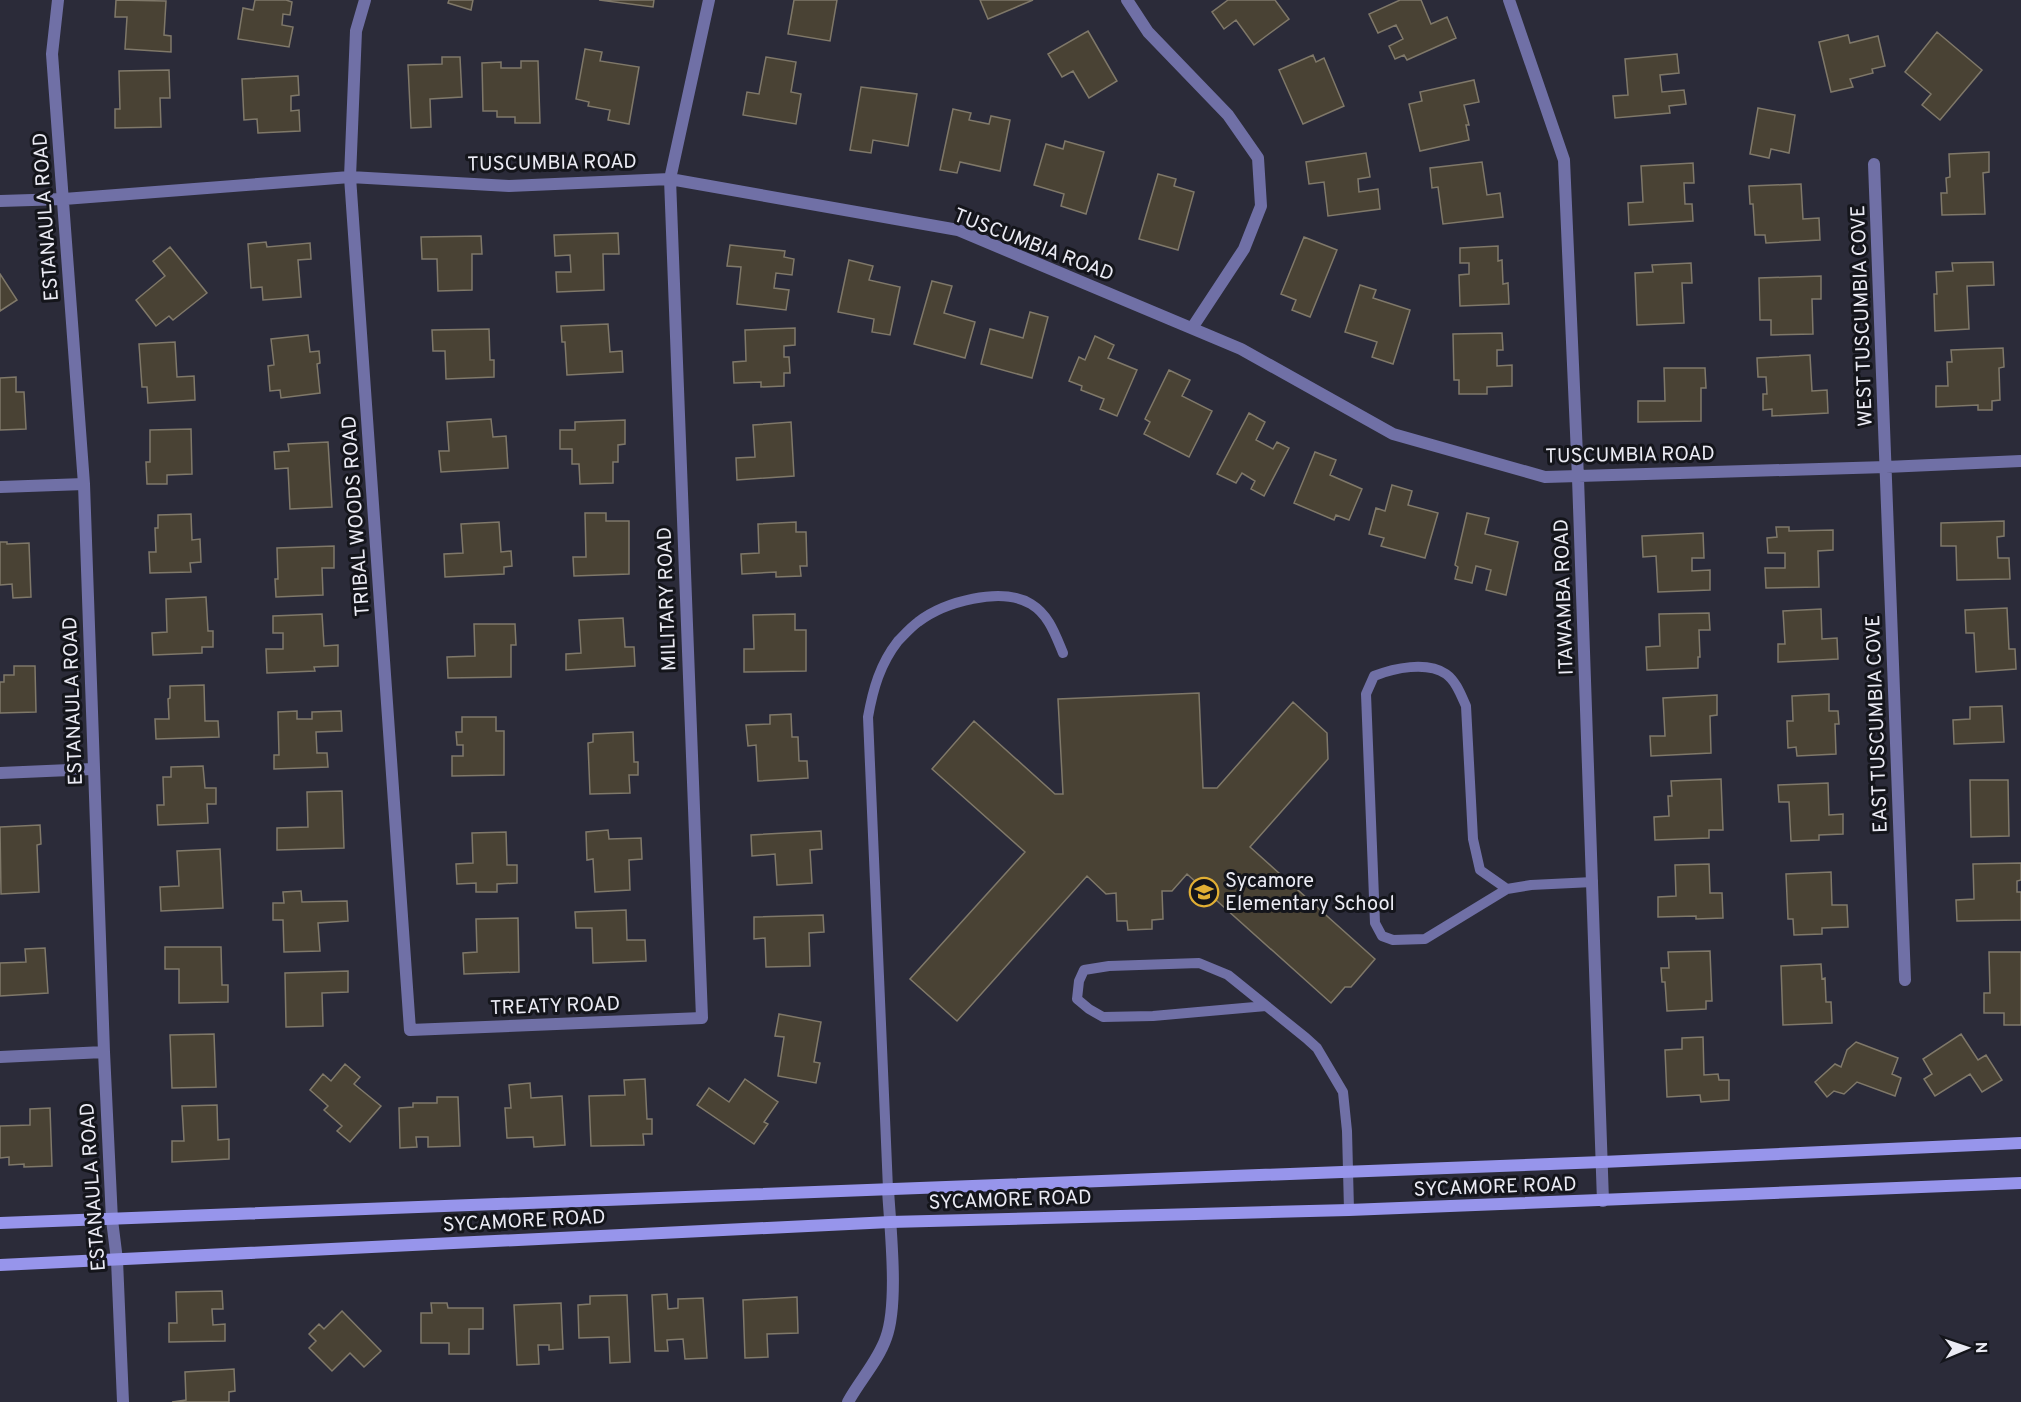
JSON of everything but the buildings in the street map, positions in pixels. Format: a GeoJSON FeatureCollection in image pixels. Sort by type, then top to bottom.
{"type":"FeatureCollection","features":[{"type":"Feature","properties":{"kind":"street","name":"ESTANAULA ROAD"},"geometry":{"type":"LineString","coordinates":[[58,0],[52,54],[84,484],[104,1052],[123,1402]]}},
{"type":"Feature","properties":{"kind":"street","name":"TRIBAL WOODS ROAD"},"geometry":{"type":"LineString","coordinates":[[364,0],[356,31],[350,177],[410,1030]]}},
{"type":"Feature","properties":{"kind":"street","name":"MILITARY ROAD"},"geometry":{"type":"LineString","coordinates":[[702,1018],[670,179],[709,0]]}},
{"type":"Feature","properties":{"kind":"street"},"geometry":{"type":"LineString","coordinates":[[1127,0],[1148,32],[1228,115],[1258,158],[1260,206],[1244,249],[1192,328]]}},
{"type":"Feature","properties":{"kind":"street","name":"ITAWAMBA ROAD"},"geometry":{"type":"LineString","coordinates":[[1509,0],[1564,160],[1578,478],[1603,1201]]}},
{"type":"Feature","properties":{"kind":"street","name":"WEST TUSCUMBIA COVE"},"geometry":{"type":"LineString","coordinates":[[1874,164],[1886,467]]}},
{"type":"Feature","properties":{"kind":"street","name":"TUSCUMBIA ROAD"},"geometry":{"type":"LineString","coordinates":[[0,201],[64,199],[350,177],[509,186],[670,179],[958,230],[1240,349],[1393,434],[1545,477],[1578,478],[2021,461]]}},
{"type":"Feature","properties":{"kind":"street","name":"EAST TUSCUMBIA COVE"},"geometry":{"type":"LineString","coordinates":[[1886,467],[1905,980]]}},
{"type":"Feature","properties":{"kind":"street"},"geometry":{"type":"LineString","coordinates":[[0,487],[84,484]]}},
{"type":"Feature","properties":{"kind":"street"},"geometry":{"type":"LineString","coordinates":[[0,773],[93,770]]}},
{"type":"Feature","properties":{"kind":"street","name":"TREATY ROAD"},"geometry":{"type":"LineString","coordinates":[[410,1030],[702,1018]]}},
{"type":"Feature","properties":{"kind":"street"},"geometry":{"type":"LineString","coordinates":[[0,1057],[104,1052]]}},
{"type":"Feature","properties":{"kind":"street","name":"SYCAMORE ROAD"},"geometry":{"type":"LineString","coordinates":[[0,1223],[1602,1162],[2021,1143]]}},
{"type":"Feature","properties":{"kind":"street","name":"SYCAMORE ROAD"},"geometry":{"type":"LineString","coordinates":[[0,1265],[890,1222],[1348,1210],[2021,1183]]}},
{"type":"Feature","properties":{"kind":"street"},"geometry":{"type":"LineString","coordinates":[[848,1402],[878,1357],[887,1336],[892,1289],[888,1189]]}},
{"type":"Feature","properties":{"kind":"lane"},"geometry":{"type":"LineString","coordinates":[[888,1189],[868,717],[874,684],[886,659],[899,640],[917,622],[945,607],[969,600],[1010,597],[1030,603],[1049,620],[1063,652]]}},
{"type":"Feature","properties":{"kind":"lane"},"geometry":{"type":"LineString","coordinates":[[1507,889],[1480,870],[1473,839],[1466,706],[1458,688],[1447,675],[1433,669],[1390,669],[1374,676],[1366,694],[1376,923],[1382,936],[1393,940],[1425,939],[1507,889],[1531,885],[1593,882]]}},
{"type":"Feature","properties":{"kind":"lane"},"geometry":{"type":"LineString","coordinates":[[1266,1006],[1153,1016],[1103,1017],[1077,999],[1079,981],[1084,970],[1199,963],[1228,975],[1266,1006],[1317,1048],[1343,1092],[1347,1131],[1348,1210]]}},
{"type":"Feature","properties":{"kind":"place","name":"Sycamore Elementary School"},"geometry":{"type":"Point","coordinates":[1204,892]}}]}
